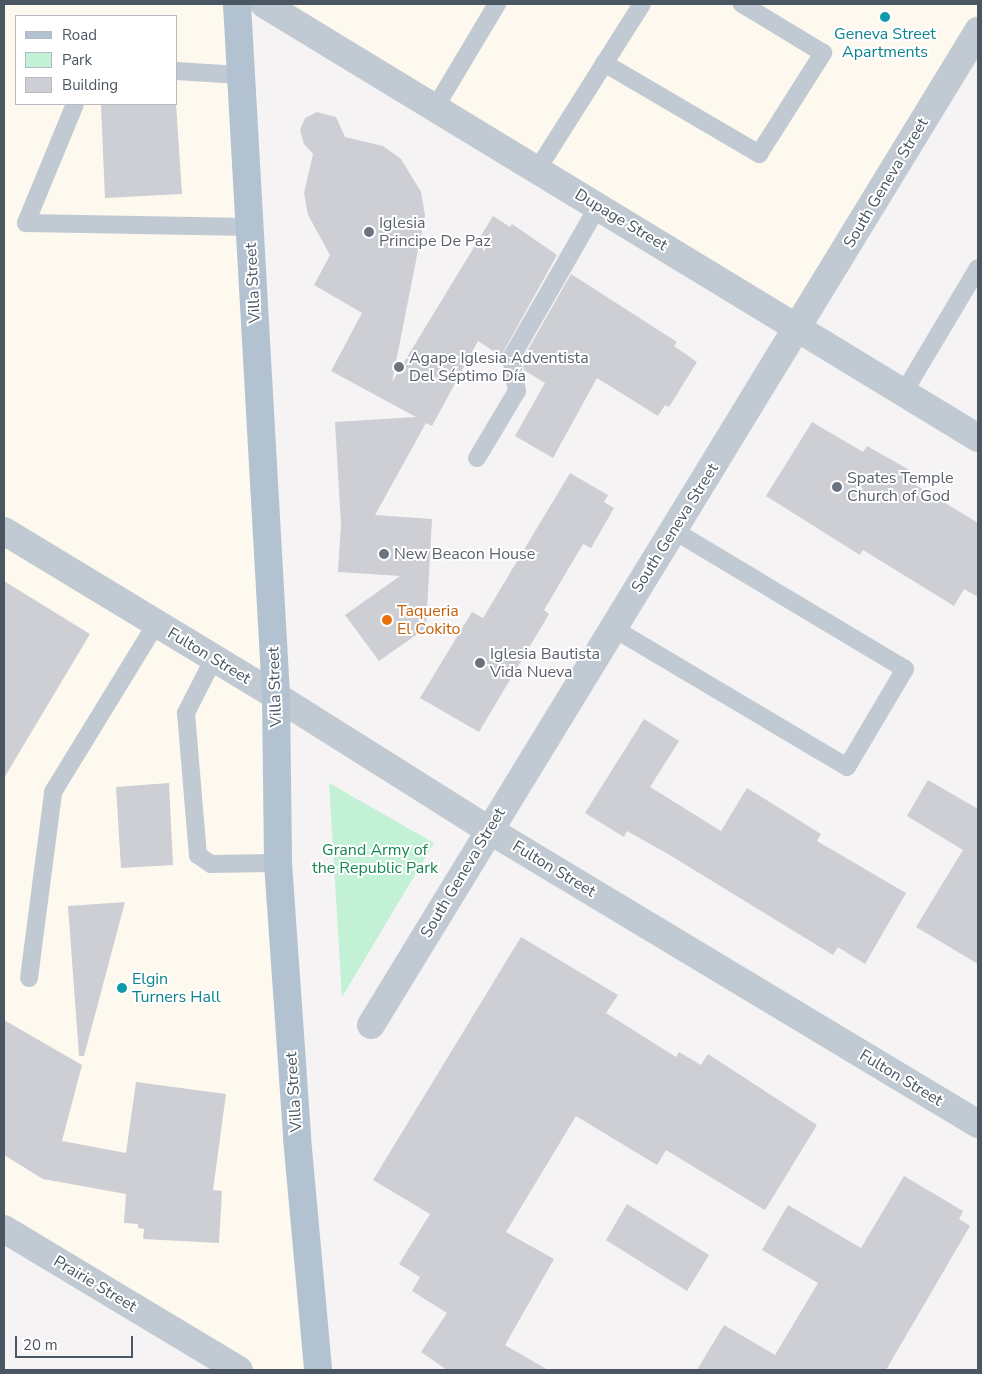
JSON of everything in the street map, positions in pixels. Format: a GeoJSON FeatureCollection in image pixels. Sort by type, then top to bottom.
{"type":"FeatureCollection","features":[{"type":"Feature","properties":{"kind":"main road","name":"Villa Street"},"geometry":{"type":"LineString","coordinates":[[237,4],[276,696],[278,863],[297,1138],[318,1370]]}},
{"type":"Feature","properties":{"kind":"street","name":"Dupage Street"},"geometry":{"type":"LineString","coordinates":[[264,4],[978,438]]}},
{"type":"Feature","properties":{"kind":"street","name":"South Geneva Street"},"geometry":{"type":"LineString","coordinates":[[371,1025],[978,31]]}},
{"type":"Feature","properties":{"kind":"street","name":"Fulton Street"},"geometry":{"type":"LineString","coordinates":[[4,531],[276,696],[489,830],[978,1124]]}},
{"type":"Feature","properties":{"kind":"street","name":"Prairie Street"},"geometry":{"type":"LineString","coordinates":[[4,1229],[239,1370]]}},
{"type":"Feature","properties":{"kind":"lane"},"geometry":{"type":"LineString","coordinates":[[435,108],[497,4]]}},
{"type":"Feature","properties":{"kind":"lane"},"geometry":{"type":"LineString","coordinates":[[538,170],[642,4]]}},
{"type":"Feature","properties":{"kind":"lane"},"geometry":{"type":"LineString","coordinates":[[604,63],[759,154],[823,52],[742,4]]}},
{"type":"Feature","properties":{"kind":"lane"},"geometry":{"type":"LineString","coordinates":[[178,71],[240,74]]}},
{"type":"Feature","properties":{"kind":"lane"},"geometry":{"type":"LineString","coordinates":[[75,105],[26,224],[250,228]]}},
{"type":"Feature","properties":{"kind":"lane"},"geometry":{"type":"LineString","coordinates":[[477,458],[517,391],[511,358],[598,206]]}},
{"type":"Feature","properties":{"kind":"lane"},"geometry":{"type":"LineString","coordinates":[[904,392],[978,268]]}},
{"type":"Feature","properties":{"kind":"lane"},"geometry":{"type":"LineString","coordinates":[[613,628],[847,767],[905,669],[673,530]]}},
{"type":"Feature","properties":{"kind":"lane"},"geometry":{"type":"LineString","coordinates":[[29,978],[53,792],[156,624]]}},
{"type":"Feature","properties":{"kind":"lane"},"geometry":{"type":"LineString","coordinates":[[214,658],[186,714],[198,855],[211,864],[278,863]]}},
{"type":"Feature","properties":{"kind":"shaded area"},"geometry":{"type":"Polygon","coordinates":[[[4,4],[237,4],[318,1370],[239,1370],[4,1228],[4,4]]]}},
{"type":"Feature","properties":{"kind":"shaded area"},"geometry":{"type":"Polygon","coordinates":[[[264,4],[978,4],[978,32],[797,328],[264,4]]]}},
{"type":"Feature","properties":{"kind":"green space","name":"Grand Army of the Republic Park"},"geometry":{"type":"Polygon","coordinates":[[[329,783],[434,843],[342,997],[329,783]]]}},
{"type":"Feature","properties":{"kind":"building"},"geometry":{"type":"Polygon","coordinates":[[[101,105],[176,105],[182,194],[105,198],[101,105]]]}},
{"type":"Feature","properties":{"kind":"building"},"geometry":{"type":"Polygon","coordinates":[[[317,112],[336,117],[345,137],[383,146],[401,159],[421,192],[425,215],[392,382],[493,216],[510,227],[512,224],[557,255],[501,356],[478,341],[432,426],[426,423],[375,515],[432,519],[426,628],[379,661],[345,615],[400,576],[338,572],[341,524],[335,422],[416,417],[331,371],[362,313],[314,285],[330,255],[308,215],[304,193],[313,154],[304,144],[300,130],[305,118],[317,112]]]}},
{"type":"Feature","properties":{"kind":"building"},"geometry":{"type":"Polygon","coordinates":[[[571,274],[677,342],[674,346],[697,362],[669,407],[665,405],[658,416],[597,378],[553,458],[515,436],[545,383],[524,370],[522,360],[571,274]]]}},
{"type":"Feature","properties":{"kind":"building"},"geometry":{"type":"Polygon","coordinates":[[[812,422],[863,452],[867,446],[911,471],[906,479],[978,523],[978,597],[964,589],[954,606],[863,550],[860,555],[766,496],[812,422]]]}},
{"type":"Feature","properties":{"kind":"building"},"geometry":{"type":"Polygon","coordinates":[[[570,473],[608,495],[604,502],[614,508],[591,548],[583,544],[544,610],[549,614],[479,732],[420,698],[472,612],[483,618],[570,473]]]}},
{"type":"Feature","properties":{"kind":"building"},"geometry":{"type":"Polygon","coordinates":[[[4,581],[90,634],[4,778],[4,581]]]}},
{"type":"Feature","properties":{"kind":"building"},"geometry":{"type":"Polygon","coordinates":[[[644,719],[679,741],[650,787],[721,831],[747,788],[821,834],[817,841],[906,893],[865,964],[838,947],[833,955],[668,854],[627,831],[624,837],[585,813],[644,719]]]}},
{"type":"Feature","properties":{"kind":"building"},"geometry":{"type":"Polygon","coordinates":[[[928,780],[978,809],[978,964],[916,927],[963,850],[907,816],[928,780]]]}},
{"type":"Feature","properties":{"kind":"building"},"geometry":{"type":"Polygon","coordinates":[[[169,783],[173,865],[121,868],[116,787],[169,783]]]}},
{"type":"Feature","properties":{"kind":"building"},"geometry":{"type":"Polygon","coordinates":[[[125,902],[84,1056],[79,1056],[68,906],[125,902]]]}},
{"type":"Feature","properties":{"kind":"building"},"geometry":{"type":"Polygon","coordinates":[[[521,937],[618,995],[606,1013],[676,1057],[679,1052],[701,1065],[708,1054],[817,1125],[765,1210],[666,1150],[657,1165],[576,1116],[506,1232],[554,1259],[505,1345],[548,1370],[447,1370],[421,1352],[447,1313],[412,1291],[420,1277],[399,1264],[430,1214],[373,1180],[521,937]]]}},
{"type":"Feature","properties":{"kind":"building"},"geometry":{"type":"Polygon","coordinates":[[[4,1020],[82,1065],[62,1141],[126,1153],[136,1082],[226,1094],[213,1190],[222,1191],[219,1243],[143,1239],[144,1229],[138,1228],[138,1224],[124,1223],[126,1194],[43,1179],[4,1155],[4,1020]]]}},
{"type":"Feature","properties":{"kind":"building"},"geometry":{"type":"Polygon","coordinates":[[[904,1176],[963,1211],[959,1219],[970,1226],[886,1370],[697,1370],[724,1325],[775,1355],[818,1283],[762,1250],[788,1205],[861,1248],[904,1176]]]}},
{"type":"Feature","properties":{"kind":"building"},"geometry":{"type":"Polygon","coordinates":[[[627,1204],[709,1255],[687,1291],[606,1240],[627,1204]]]}},
{"type":"Feature","properties":{"kind":"place","name":"Geneva Street Apartments"},"geometry":{"type":"Point","coordinates":[885,17]}},
{"type":"Feature","properties":{"kind":"place","name":"Iglesia Principe De Paz"},"geometry":{"type":"Point","coordinates":[369,232]}},
{"type":"Feature","properties":{"kind":"place","name":"Agape Iglesia Adventista Del Séptimo Día"},"geometry":{"type":"Point","coordinates":[399,367]}},
{"type":"Feature","properties":{"kind":"place","name":"Spates Temple Church of God"},"geometry":{"type":"Point","coordinates":[837,487]}},
{"type":"Feature","properties":{"kind":"place","name":"New Beacon House"},"geometry":{"type":"Point","coordinates":[384,554]}},
{"type":"Feature","properties":{"kind":"place","name":"Taqueria El Cokito"},"geometry":{"type":"Point","coordinates":[387,620]}},
{"type":"Feature","properties":{"kind":"place","name":"Iglesia Bautista Vida Nueva"},"geometry":{"type":"Point","coordinates":[480,663]}},
{"type":"Feature","properties":{"kind":"place","name":"Elgin Turners Hall"},"geometry":{"type":"Point","coordinates":[122,988]}}]}
